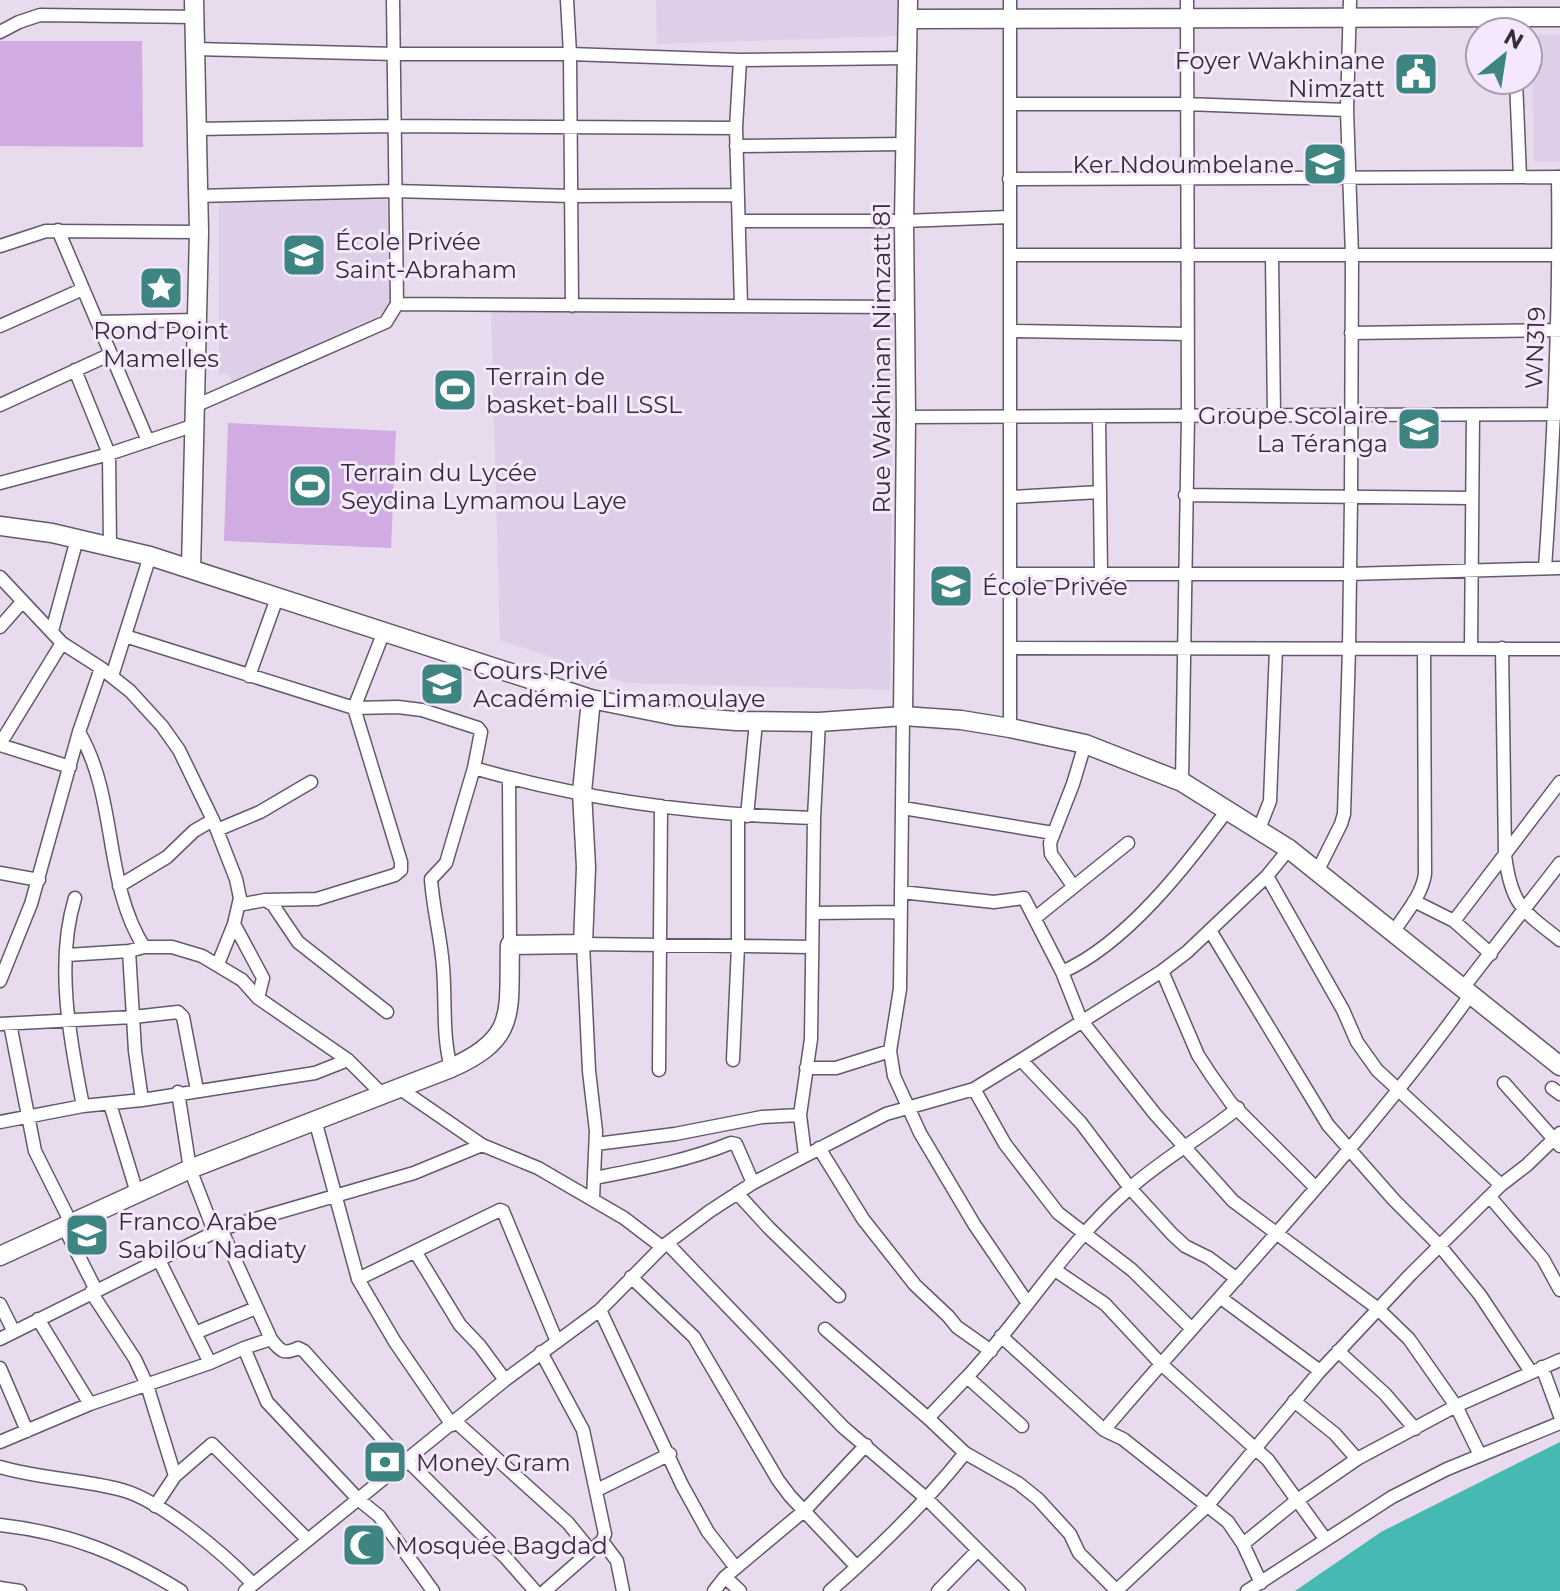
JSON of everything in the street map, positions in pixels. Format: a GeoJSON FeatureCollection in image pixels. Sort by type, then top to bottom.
{"type":"FeatureCollection","features":[{"type":"Feature","properties":{"kind":"street"},"geometry":{"type":"LineString","coordinates":[[81,0],[88,14]]}},
{"type":"Feature","properties":{"kind":"street"},"geometry":{"type":"LineString","coordinates":[[0,483],[148,441],[386,322],[397,304],[393,0]]}},
{"type":"Feature","properties":{"kind":"street"},"geometry":{"type":"LineString","coordinates":[[567,0],[572,306]]}},
{"type":"Feature","properties":{"kind":"street","name":"Rue Wakhinan Nimzatt 81"},"geometry":{"type":"LineString","coordinates":[[903,716],[904,221],[908,0]]}},
{"type":"Feature","properties":{"kind":"street"},"geometry":{"type":"LineString","coordinates":[[0,32],[40,15],[194,9],[199,232],[191,569]]}},
{"type":"Feature","properties":{"kind":"street"},"geometry":{"type":"LineString","coordinates":[[908,19],[1010,10],[1350,9],[1464,19]]}},
{"type":"Feature","properties":{"kind":"street"},"geometry":{"type":"LineString","coordinates":[[1318,870],[1344,814],[1351,498],[1352,256],[1347,110],[1350,9]]}},
{"type":"Feature","properties":{"kind":"street"},"geometry":{"type":"LineString","coordinates":[[1010,10],[1010,728]]}},
{"type":"Feature","properties":{"kind":"street"},"geometry":{"type":"LineString","coordinates":[[1182,782],[1188,416],[1187,10]]}},
{"type":"Feature","properties":{"kind":"street"},"geometry":{"type":"LineString","coordinates":[[194,49],[570,54],[740,60],[907,58]]}},
{"type":"Feature","properties":{"kind":"street"},"geometry":{"type":"LineString","coordinates":[[740,60],[736,146],[741,305]]}},
{"type":"Feature","properties":{"kind":"street"},"geometry":{"type":"LineString","coordinates":[[1517,96],[1520,177]]}},
{"type":"Feature","properties":{"kind":"street"},"geometry":{"type":"LineString","coordinates":[[1010,104],[1186,104],[1347,110]]}},
{"type":"Feature","properties":{"kind":"street"},"geometry":{"type":"LineString","coordinates":[[195,129],[394,126],[736,128]]}},
{"type":"Feature","properties":{"kind":"street"},"geometry":{"type":"LineString","coordinates":[[736,146],[905,144]]}},
{"type":"Feature","properties":{"kind":"street"},"geometry":{"type":"LineString","coordinates":[[1009,179],[1559,177]]}},
{"type":"Feature","properties":{"kind":"street","name":"WN319"},"geometry":{"type":"LineString","coordinates":[[1545,568],[1554,521],[1559,177]]}},
{"type":"Feature","properties":{"kind":"street"},"geometry":{"type":"LineString","coordinates":[[198,196],[395,191],[571,196],[738,195]]}},
{"type":"Feature","properties":{"kind":"street"},"geometry":{"type":"LineString","coordinates":[[739,221],[904,221],[1009,217]]}},
{"type":"Feature","properties":{"kind":"street"},"geometry":{"type":"LineString","coordinates":[[0,246],[38,232],[58,230],[199,232]]}},
{"type":"Feature","properties":{"kind":"street"},"geometry":{"type":"LineString","coordinates":[[58,230],[148,441]]}},
{"type":"Feature","properties":{"kind":"street"},"geometry":{"type":"LineString","coordinates":[[1011,255],[1559,255]]}},
{"type":"Feature","properties":{"kind":"street"},"geometry":{"type":"LineString","coordinates":[[1272,257],[1274,416]]}},
{"type":"Feature","properties":{"kind":"street"},"geometry":{"type":"LineString","coordinates":[[0,326],[83,289]]}},
{"type":"Feature","properties":{"kind":"street"},"geometry":{"type":"LineString","coordinates":[[397,304],[904,307]]}},
{"type":"Feature","properties":{"kind":"street"},"geometry":{"type":"LineString","coordinates":[[97,322],[196,320]]}},
{"type":"Feature","properties":{"kind":"street"},"geometry":{"type":"LineString","coordinates":[[1351,333],[1559,330]]}},
{"type":"Feature","properties":{"kind":"street"},"geometry":{"type":"LineString","coordinates":[[1010,331],[1188,334]]}},
{"type":"Feature","properties":{"kind":"street"},"geometry":{"type":"LineString","coordinates":[[0,405],[111,354]]}},
{"type":"Feature","properties":{"kind":"street"},"geometry":{"type":"LineString","coordinates":[[75,370],[109,454],[110,546]]}},
{"type":"Feature","properties":{"kind":"street"},"geometry":{"type":"LineString","coordinates":[[906,417],[1557,414]]}},
{"type":"Feature","properties":{"kind":"street"},"geometry":{"type":"LineString","coordinates":[[1471,647],[1473,415]]}},
{"type":"Feature","properties":{"kind":"street"},"geometry":{"type":"LineString","coordinates":[[1099,416],[1101,573]]}},
{"type":"Feature","properties":{"kind":"street"},"geometry":{"type":"LineString","coordinates":[[1010,497],[1100,492]]}},
{"type":"Feature","properties":{"kind":"street"},"geometry":{"type":"LineString","coordinates":[[1185,495],[1471,498]]}},
{"type":"Feature","properties":{"kind":"street"},"geometry":{"type":"LineString","coordinates":[[0,526],[150,556],[591,699],[676,716],[756,722],[819,722],[903,716],[1010,728],[1085,744],[1182,782],[1289,849],[1560,1066]]}},
{"type":"Feature","properties":{"kind":"street"},"geometry":{"type":"LineString","coordinates":[[52,631],[77,539]]}},
{"type":"Feature","properties":{"kind":"street"},"geometry":{"type":"LineString","coordinates":[[112,676],[150,556]]}},
{"type":"Feature","properties":{"kind":"street"},"geometry":{"type":"LineString","coordinates":[[1010,574],[1349,574],[1560,568]]}},
{"type":"Feature","properties":{"kind":"street"},"geometry":{"type":"LineString","coordinates":[[0,577],[62,643],[112,676],[162,726],[190,769],[239,890],[234,924],[218,964]]}},
{"type":"Feature","properties":{"kind":"street"},"geometry":{"type":"LineString","coordinates":[[249,676],[277,598]]}},
{"type":"Feature","properties":{"kind":"street"},"geometry":{"type":"LineString","coordinates":[[0,627],[22,602]]}},
{"type":"Feature","properties":{"kind":"street"},"geometry":{"type":"LineString","coordinates":[[239,905],[265,900],[317,899],[395,875],[401,870],[354,708],[383,634]]}},
{"type":"Feature","properties":{"kind":"street"},"geometry":{"type":"LineString","coordinates":[[125,636],[354,708],[422,710],[478,728],[482,737],[446,863],[431,879],[445,988],[444,1041],[451,1068]]}},
{"type":"Feature","properties":{"kind":"street"},"geometry":{"type":"LineString","coordinates":[[62,643],[0,744],[70,767]]}},
{"type":"Feature","properties":{"kind":"street"},"geometry":{"type":"LineString","coordinates":[[1011,648],[1560,649]]}},
{"type":"Feature","properties":{"kind":"street"},"geometry":{"type":"LineString","coordinates":[[1502,648],[1508,878],[1523,911],[1560,940]]}},
{"type":"Feature","properties":{"kind":"street"},"geometry":{"type":"LineString","coordinates":[[1259,829],[1270,801],[1276,649]]}},
{"type":"Feature","properties":{"kind":"street"},"geometry":{"type":"LineString","coordinates":[[1394,931],[1424,884],[1424,649]]}},
{"type":"Feature","properties":{"kind":"street"},"geometry":{"type":"LineString","coordinates":[[0,981],[39,880],[79,732],[101,668]]}},
{"type":"Feature","properties":{"kind":"street"},"geometry":{"type":"LineString","coordinates":[[591,699],[582,792],[586,867],[583,944],[596,1144],[593,1199]]}},
{"type":"Feature","properties":{"kind":"street"},"geometry":{"type":"LineString","coordinates":[[903,716],[900,989],[890,1051],[894,1076],[920,1133],[954,1191],[1027,1302]]}},
{"type":"Feature","properties":{"kind":"street"},"geometry":{"type":"LineString","coordinates":[[733,1060],[743,816],[756,722]]}},
{"type":"Feature","properties":{"kind":"street"},"geometry":{"type":"LineString","coordinates":[[805,1155],[800,1115],[811,1039],[814,818],[819,722]]}},
{"type":"Feature","properties":{"kind":"street"},"geometry":{"type":"LineString","coordinates":[[79,732],[93,758],[119,886],[130,924],[144,947]]}},
{"type":"Feature","properties":{"kind":"street"},"geometry":{"type":"LineString","coordinates":[[1073,886],[1051,854],[1050,843],[1085,744]]}},
{"type":"Feature","properties":{"kind":"street"},"geometry":{"type":"LineString","coordinates":[[474,768],[509,779],[661,806],[743,816],[814,818]]}},
{"type":"Feature","properties":{"kind":"street"},"geometry":{"type":"LineString","coordinates":[[0,1256],[190,1169],[451,1068],[475,1058],[491,1046],[503,1031],[509,995],[509,779]]}},
{"type":"Feature","properties":{"kind":"street"},"geometry":{"type":"LineString","coordinates":[[119,886],[167,857],[194,831],[260,812],[311,782]]}},
{"type":"Feature","properties":{"kind":"street"},"geometry":{"type":"LineString","coordinates":[[1454,921],[1560,782]]}},
{"type":"Feature","properties":{"kind":"street"},"geometry":{"type":"LineString","coordinates":[[659,1070],[661,806]]}},
{"type":"Feature","properties":{"kind":"street"},"geometry":{"type":"LineString","coordinates":[[903,808],[1053,833]]}},
{"type":"Feature","properties":{"kind":"street"},"geometry":{"type":"LineString","coordinates":[[1062,972],[1076,966],[1127,928],[1197,851],[1228,809]]}},
{"type":"Feature","properties":{"kind":"street"},"geometry":{"type":"LineString","coordinates":[[1035,918],[1128,843]]}},
{"type":"Feature","properties":{"kind":"street"},"geometry":{"type":"LineString","coordinates":[[0,1467],[136,1494],[234,1564],[249,1587],[505,1380],[600,1310],[664,1245],[737,1193],[886,1114],[974,1089],[1021,1060],[1162,971],[1211,932],[1267,876],[1289,849]]}},
{"type":"Feature","properties":{"kind":"street"},"geometry":{"type":"LineString","coordinates":[[1104,1430],[1399,1090],[1491,954],[1560,863]]}},
{"type":"Feature","properties":{"kind":"street"},"geometry":{"type":"LineString","coordinates":[[0,873],[39,880]]}},
{"type":"Feature","properties":{"kind":"street"},"geometry":{"type":"LineString","coordinates":[[1267,876],[1343,1010],[1363,1052],[1501,1185]]}},
{"type":"Feature","properties":{"kind":"street"},"geometry":{"type":"LineString","coordinates":[[901,892],[994,902],[1023,897],[1062,972],[1081,1020],[1184,1147],[1233,1201],[1377,1308],[1421,1353],[1456,1406],[1480,1455]]}},
{"type":"Feature","properties":{"kind":"street"},"geometry":{"type":"LineString","coordinates":[[75,898],[66,925],[67,1021],[83,1106]]}},
{"type":"Feature","properties":{"kind":"street"},"geometry":{"type":"LineString","coordinates":[[265,900],[273,905],[298,942],[387,1012]]}},
{"type":"Feature","properties":{"kind":"street"},"geometry":{"type":"LineString","coordinates":[[1414,901],[1454,921],[1491,954]]}},
{"type":"Feature","properties":{"kind":"street"},"geometry":{"type":"LineString","coordinates":[[813,913],[900,912]]}},
{"type":"Feature","properties":{"kind":"street"},"geometry":{"type":"LineString","coordinates":[[234,924],[263,978],[258,998]]}},
{"type":"Feature","properties":{"kind":"street"},"geometry":{"type":"LineString","coordinates":[[1211,932],[1320,1114],[1349,1151],[1440,1246],[1480,1295],[1536,1370],[1560,1416]]}},
{"type":"Feature","properties":{"kind":"street"},"geometry":{"type":"LineString","coordinates":[[510,945],[812,947]]}},
{"type":"Feature","properties":{"kind":"street"},"geometry":{"type":"LineString","coordinates":[[67,955],[172,947],[218,964],[242,980],[258,998],[391,1091],[482,1145],[538,1168],[593,1199],[664,1245],[841,1424],[927,1499],[1019,1591]]}},
{"type":"Feature","properties":{"kind":"street"},"geometry":{"type":"LineString","coordinates":[[129,951],[135,1051],[142,1100]]}},
{"type":"Feature","properties":{"kind":"street"},"geometry":{"type":"LineString","coordinates":[[1162,971],[1198,1055],[1231,1103],[1316,1188]]}},
{"type":"Feature","properties":{"kind":"street"},"geometry":{"type":"LineString","coordinates":[[175,1476],[147,1385],[94,1291],[39,1163],[5,1024],[178,1012],[183,1017],[197,1090]]}},
{"type":"Feature","properties":{"kind":"street"},"geometry":{"type":"LineString","coordinates":[[806,1068],[836,1068],[890,1051]]}},
{"type":"Feature","properties":{"kind":"street"},"geometry":{"type":"LineString","coordinates":[[0,1122],[83,1106],[315,1073],[348,1060]]}},
{"type":"Feature","properties":{"kind":"street"},"geometry":{"type":"LineString","coordinates":[[1021,1060],[1081,1123],[1130,1188],[1185,1246],[1209,1258],[1237,1279]]}},
{"type":"Feature","properties":{"kind":"street"},"geometry":{"type":"LineString","coordinates":[[825,1329],[965,1453],[1018,1483],[1038,1499],[1070,1534],[1079,1553],[1116,1591],[1208,1505],[1294,1401],[1377,1308],[1501,1185],[1558,1139],[1504,1083]]}},
{"type":"Feature","properties":{"kind":"street"},"geometry":{"type":"LineString","coordinates":[[974,1089],[1005,1144],[1058,1213],[1132,1270],[1192,1329]]}},
{"type":"Feature","properties":{"kind":"street"},"geometry":{"type":"LineString","coordinates":[[178,1092],[190,1169],[271,1339],[280,1351],[288,1353],[298,1348],[304,1351],[406,1462],[506,1558],[535,1591]]}},
{"type":"Feature","properties":{"kind":"street"},"geometry":{"type":"LineString","coordinates":[[110,1104],[137,1193]]}},
{"type":"Feature","properties":{"kind":"street"},"geometry":{"type":"LineString","coordinates":[[928,1418],[991,1351],[1027,1302],[1085,1234],[1130,1188],[1238,1108]]}},
{"type":"Feature","properties":{"kind":"street"},"geometry":{"type":"LineString","coordinates":[[596,1144],[675,1134],[762,1117],[800,1115]]}},
{"type":"Feature","properties":{"kind":"street"},"geometry":{"type":"LineString","coordinates":[[315,1120],[358,1279],[395,1342],[454,1424],[568,1523],[590,1550]]}},
{"type":"Feature","properties":{"kind":"street"},"geometry":{"type":"LineString","coordinates":[[594,1178],[651,1168],[734,1143],[753,1183]]}},
{"type":"Feature","properties":{"kind":"street"},"geometry":{"type":"LineString","coordinates":[[0,1339],[218,1230],[414,1173],[482,1145]]}},
{"type":"Feature","properties":{"kind":"street"},"geometry":{"type":"LineString","coordinates":[[819,1148],[863,1219],[915,1285],[957,1327],[991,1351]]}},
{"type":"Feature","properties":{"kind":"street"},"geometry":{"type":"LineString","coordinates":[[737,1193],[839,1296]]}},
{"type":"Feature","properties":{"kind":"street"},"geometry":{"type":"LineString","coordinates":[[1490,1197],[1543,1259],[1560,1290]]}},
{"type":"Feature","properties":{"kind":"street"},"geometry":{"type":"LineString","coordinates":[[358,1279],[500,1210],[557,1342]]}},
{"type":"Feature","properties":{"kind":"street"},"geometry":{"type":"LineString","coordinates":[[416,1253],[460,1325],[505,1380]]}},
{"type":"Feature","properties":{"kind":"street"},"geometry":{"type":"LineString","coordinates":[[159,1260],[210,1363]]}},
{"type":"Feature","properties":{"kind":"street"},"geometry":{"type":"LineString","coordinates":[[1055,1270],[1105,1304],[1160,1363],[1257,1449],[1326,1540]]}},
{"type":"Feature","properties":{"kind":"street"},"geometry":{"type":"LineString","coordinates":[[631,1277],[694,1337],[753,1442],[790,1496],[857,1567]]}},
{"type":"Feature","properties":{"kind":"street"},"geometry":{"type":"LineString","coordinates":[[1221,1298],[1320,1371]]}},
{"type":"Feature","properties":{"kind":"street"},"geometry":{"type":"LineString","coordinates":[[0,1304],[14,1332]]}},
{"type":"Feature","properties":{"kind":"street"},"geometry":{"type":"LineString","coordinates":[[195,1333],[256,1308]]}},
{"type":"Feature","properties":{"kind":"street"},"geometry":{"type":"LineString","coordinates":[[600,1310],[682,1485],[708,1532],[736,1568]]}},
{"type":"Feature","properties":{"kind":"street"},"geometry":{"type":"LineString","coordinates":[[38,1319],[90,1404]]}},
{"type":"Feature","properties":{"kind":"street"},"geometry":{"type":"LineString","coordinates":[[1001,1336],[1104,1430],[1123,1439],[1228,1522],[1243,1544],[1261,1583]]}},
{"type":"Feature","properties":{"kind":"street"},"geometry":{"type":"LineString","coordinates":[[0,1442],[90,1404],[271,1339]]}},
{"type":"Feature","properties":{"kind":"street"},"geometry":{"type":"LineString","coordinates":[[244,1348],[267,1402],[358,1499],[379,1516],[433,1591]]}},
{"type":"Feature","properties":{"kind":"street"},"geometry":{"type":"LineString","coordinates":[[1338,1351],[1385,1394],[1415,1429]]}},
{"type":"Feature","properties":{"kind":"street"},"geometry":{"type":"LineString","coordinates":[[541,1352],[583,1430],[605,1534],[602,1541],[545,1591]]}},
{"type":"Feature","properties":{"kind":"street"},"geometry":{"type":"LineString","coordinates":[[1243,1544],[1296,1501],[1357,1459],[1456,1406],[1560,1360]]}},
{"type":"Feature","properties":{"kind":"street"},"geometry":{"type":"LineString","coordinates":[[0,1368],[27,1431]]}},
{"type":"Feature","properties":{"kind":"street"},"geometry":{"type":"LineString","coordinates":[[967,1377],[1022,1426]]}},
{"type":"Feature","properties":{"kind":"street"},"geometry":{"type":"LineString","coordinates":[[1294,1401],[1335,1434],[1357,1459]]}},
{"type":"Feature","properties":{"kind":"street"},"geometry":{"type":"LineString","coordinates":[[1247,1591],[1392,1497],[1480,1455],[1560,1423]]}},
{"type":"Feature","properties":{"kind":"street"},"geometry":{"type":"LineString","coordinates":[[155,1506],[175,1476],[212,1444],[308,1540]]}},
{"type":"Feature","properties":{"kind":"street"},"geometry":{"type":"LineString","coordinates":[[714,1591],[725,1577],[805,1510],[866,1445]]}},
{"type":"Feature","properties":{"kind":"street"},"geometry":{"type":"LineString","coordinates":[[830,1591],[927,1499],[965,1453]]}},
{"type":"Feature","properties":{"kind":"street"},"geometry":{"type":"LineString","coordinates":[[597,1490],[670,1454]]}},
{"type":"Feature","properties":{"kind":"street"},"geometry":{"type":"LineString","coordinates":[[0,1525],[45,1531],[94,1545],[121,1556],[181,1591]]}},
{"type":"Feature","properties":{"kind":"street"},"geometry":{"type":"LineString","coordinates":[[602,1541],[617,1561],[623,1591]]}},
{"type":"Feature","properties":{"kind":"street"},"geometry":{"type":"LineString","coordinates":[[938,1591],[978,1550]]}},
{"type":"Feature","properties":{"kind":"street"},"geometry":{"type":"LineString","coordinates":[[725,1577],[740,1591]]}},
{"type":"Feature","properties":{"kind":"street"},"geometry":{"type":"LineString","coordinates":[[0,1588],[20,1591]]}},
{"type":"Feature","properties":{"kind":"shaded area"},"geometry":{"type":"Polygon","coordinates":[[[656,0],[904,0],[904,36],[657,44],[656,0]]]}},
{"type":"Feature","properties":{"kind":"shaded area"},"geometry":{"type":"Polygon","coordinates":[[[1560,34],[1560,162],[1534,162],[1533,96],[1544,96],[1544,35],[1560,34]]]}},
{"type":"Feature","properties":{"kind":"shaded area"},"geometry":{"type":"Polygon","coordinates":[[[0,41],[142,41],[143,147],[0,146],[0,41]]]}},
{"type":"Feature","properties":{"kind":"shaded area","name":"École Privée Saint-Abraham"},"geometry":{"type":"Polygon","coordinates":[[[219,198],[387,198],[390,311],[232,382],[228,374],[219,375],[219,198]]]}},
{"type":"Feature","properties":{"kind":"shaded area"},"geometry":{"type":"Polygon","coordinates":[[[491,309],[893,313],[890,690],[627,683],[500,640],[491,309]]]}},
{"type":"Feature","properties":{"kind":"shaded area","name":"Terrain du Lycée Seydina Lymamou Laye"},"geometry":{"type":"Polygon","coordinates":[[[228,423],[396,431],[391,548],[224,541],[228,423]]]}},
{"type":"Feature","properties":{"kind":"shaded area"},"geometry":{"type":"Polygon","coordinates":[[[1560,1442],[1560,1591],[1295,1591],[1381,1532],[1560,1442]]]}},
{"type":"Feature","properties":{"kind":"place","name":"Foyer Wakhinane Nimzatt"},"geometry":{"type":"Point","coordinates":[1416,74]}},
{"type":"Feature","properties":{"kind":"place","name":"Ker Ndoumbelane"},"geometry":{"type":"Point","coordinates":[1325,164]}},
{"type":"Feature","properties":{"kind":"place","name":"École Privée Saint-Abraham"},"geometry":{"type":"Point","coordinates":[304,255]}},
{"type":"Feature","properties":{"kind":"place","name":"Rond Point Mamelles"},"geometry":{"type":"Point","coordinates":[161,288]}},
{"type":"Feature","properties":{"kind":"place","name":"Terrain de basket-ball LSSL"},"geometry":{"type":"Point","coordinates":[455,390]}},
{"type":"Feature","properties":{"kind":"place","name":"Groupe Scolaire La Téranga"},"geometry":{"type":"Point","coordinates":[1419,429]}},
{"type":"Feature","properties":{"kind":"place","name":"Terrain du Lycée Seydina Lymamou Laye"},"geometry":{"type":"Point","coordinates":[310,486]}},
{"type":"Feature","properties":{"kind":"place","name":"École Privée"},"geometry":{"type":"Point","coordinates":[951,586]}},
{"type":"Feature","properties":{"kind":"place","name":"Cours Privé Académie Limamoulaye"},"geometry":{"type":"Point","coordinates":[442,684]}},
{"type":"Feature","properties":{"kind":"place","name":"Franco Arabe Sabilou Nadiaty"},"geometry":{"type":"Point","coordinates":[87,1235]}},
{"type":"Feature","properties":{"kind":"place","name":"Money Gram"},"geometry":{"type":"Point","coordinates":[385,1462]}},
{"type":"Feature","properties":{"kind":"place","name":"Mosquée Bagdad"},"geometry":{"type":"Point","coordinates":[364,1545]}}]}
